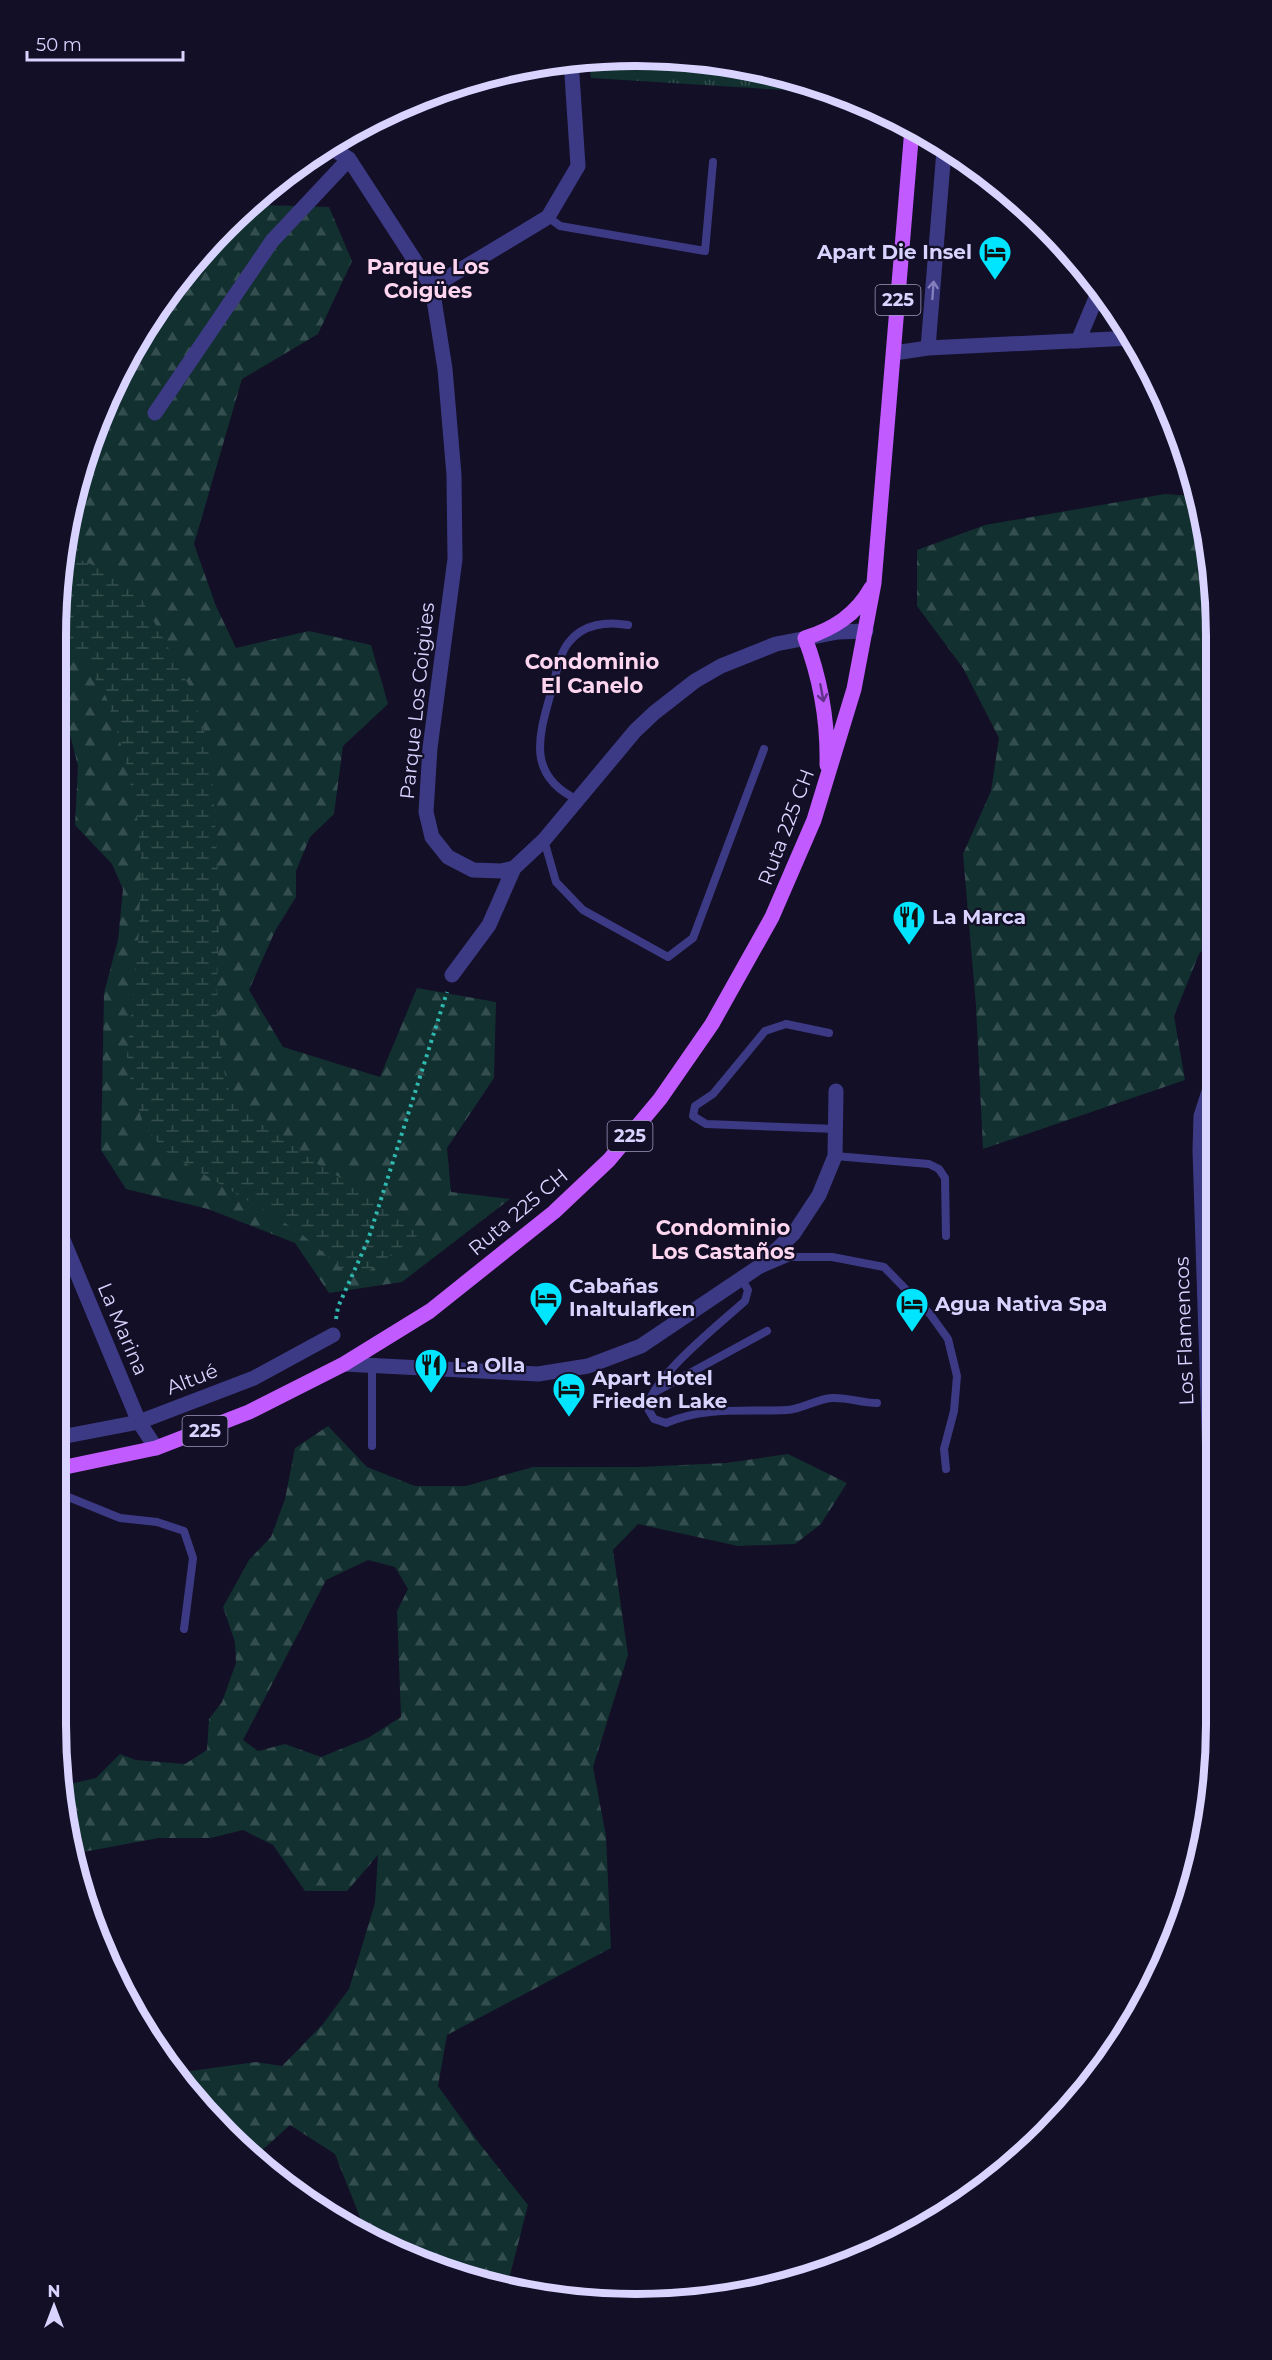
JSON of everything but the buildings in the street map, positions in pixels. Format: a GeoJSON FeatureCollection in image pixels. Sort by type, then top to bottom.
{"type":"FeatureCollection","features":[{"type":"Feature","properties":{"kind":"main road","name":"Ruta 225 CH"},"geometry":{"type":"LineString","coordinates":[[344,1364],[430,1311],[554,1212],[609,1160],[660,1100],[712,1024],[772,917],[814,820],[854,689],[866,631],[874,583],[911,137]]}},
{"type":"Feature","properties":{"kind":"main road"},"geometry":{"type":"LineString","coordinates":[[824,789],[827,765],[826,717],[822,690],[805,638],[834,627],[847,618],[862,602],[874,583]]}},
{"type":"Feature","properties":{"kind":"main road","name":"225"},"geometry":{"type":"LineString","coordinates":[[66,1467],[156,1448],[249,1412],[344,1364]]}},
{"type":"Feature","properties":{"kind":"street"},"geometry":{"type":"LineString","coordinates":[[432,287],[548,217],[578,166],[572,70]]}},
{"type":"Feature","properties":{"kind":"street","name":"Parque Los Coigües"},"geometry":{"type":"LineString","coordinates":[[336,151],[349,159],[432,287],[445,369],[454,474],[455,559],[430,748],[426,812],[436,842],[448,857],[460,865],[487,872],[514,868]]}},
{"type":"Feature","properties":{"kind":"street"},"geometry":{"type":"LineString","coordinates":[[928,348],[944,156]]}},
{"type":"Feature","properties":{"kind":"street"},"geometry":{"type":"LineString","coordinates":[[155,412],[272,241],[349,159]]}},
{"type":"Feature","properties":{"kind":"street"},"geometry":{"type":"LineString","coordinates":[[1078,341],[1096,299]]}},
{"type":"Feature","properties":{"kind":"street"},"geometry":{"type":"LineString","coordinates":[[894,353],[928,348],[1122,339]]}},
{"type":"Feature","properties":{"kind":"street"},"geometry":{"type":"LineString","coordinates":[[452,975],[489,925],[514,868],[544,840],[635,731],[674,696],[721,666],[748,654],[805,638],[838,632],[866,631]]}},
{"type":"Feature","properties":{"kind":"street"},"geometry":{"type":"LineString","coordinates":[[344,1364],[515,1374],[560,1372],[588,1366],[641,1346],[760,1266],[794,1233],[819,1195],[835,1156],[836,1091]]}},
{"type":"Feature","properties":{"kind":"street","name":"Los Flamencos"},"geometry":{"type":"LineString","coordinates":[[1206,1101],[1201,1116],[1200,1150],[1206,1338]]}},
{"type":"Feature","properties":{"kind":"street","name":"La Marina"},"geometry":{"type":"LineString","coordinates":[[66,1247],[139,1422],[156,1448]]}},
{"type":"Feature","properties":{"kind":"street","name":"Altué"},"geometry":{"type":"LineString","coordinates":[[66,1436],[139,1422],[254,1378],[333,1335]]}},
{"type":"Feature","properties":{"kind":"lane"},"geometry":{"type":"LineString","coordinates":[[548,217],[560,226],[705,251],[713,162]]}},
{"type":"Feature","properties":{"kind":"lane"},"geometry":{"type":"LineString","coordinates":[[578,800],[553,783],[544,768],[539,750],[539,737],[558,667],[568,643],[578,634],[602,624],[628,625]]}},
{"type":"Feature","properties":{"kind":"lane"},"geometry":{"type":"LineString","coordinates":[[544,840],[556,882],[582,910],[668,957],[693,938],[764,748]]}},
{"type":"Feature","properties":{"kind":"lane"},"geometry":{"type":"LineString","coordinates":[[829,1033],[786,1024],[765,1030],[713,1094],[695,1106],[693,1116],[706,1124],[836,1129]]}},
{"type":"Feature","properties":{"kind":"lane"},"geometry":{"type":"LineString","coordinates":[[835,1156],[929,1164],[939,1169],[945,1178],[946,1236]]}},
{"type":"Feature","properties":{"kind":"lane"},"geometry":{"type":"LineString","coordinates":[[877,1403],[862,1404],[830,1398],[789,1410],[716,1409],[690,1413],[666,1423],[654,1419],[650,1414],[648,1403],[676,1362],[745,1301],[748,1290],[740,1279],[790,1257],[832,1257],[884,1267],[930,1314],[948,1339],[954,1357],[957,1396],[945,1438],[946,1469]]}},
{"type":"Feature","properties":{"kind":"lane"},"geometry":{"type":"LineString","coordinates":[[653,1393],[767,1331]]}},
{"type":"Feature","properties":{"kind":"lane"},"geometry":{"type":"LineString","coordinates":[[372,1364],[372,1446]]}},
{"type":"Feature","properties":{"kind":"lane"},"geometry":{"type":"LineString","coordinates":[[66,1496],[120,1518],[157,1522],[184,1531],[193,1558],[184,1629]]}},
{"type":"Feature","properties":{"kind":"path"},"geometry":{"type":"LineString","coordinates":[[333,1335],[338,1307],[368,1240],[452,975]]}},
{"type":"Feature","properties":{"kind":"green space"},"geometry":{"type":"Polygon","coordinates":[[[673,67],[747,77],[804,91],[591,78],[590,68],[673,67]]]}},
{"type":"Feature","properties":{"kind":"green space"},"geometry":{"type":"Polygon","coordinates":[[[262,205],[329,207],[352,261],[318,334],[242,379],[194,544],[216,606],[236,648],[309,631],[371,645],[388,704],[343,746],[334,814],[310,837],[296,871],[296,897],[275,931],[249,990],[283,1047],[380,1077],[417,988],[496,1002],[494,1078],[447,1148],[451,1192],[510,1199],[402,1282],[329,1293],[295,1243],[208,1209],[126,1189],[101,1150],[104,993],[118,940],[123,889],[112,864],[75,825],[78,766],[66,720],[67,599],[77,525],[96,453],[125,384],[142,351],[207,260],[262,205]]]}},
{"type":"Feature","properties":{"kind":"green space"},"geometry":{"type":"Polygon","coordinates":[[[1165,494],[1189,496],[1201,562],[1205,599],[1206,946],[1199,954],[1174,1016],[1185,1080],[983,1149],[976,1006],[963,854],[991,791],[999,738],[963,668],[917,606],[917,550],[985,525],[1165,494]]]}},
{"type":"Feature","properties":{"kind":"green space"},"geometry":{"type":"Polygon","coordinates":[[[72,556],[114,574],[140,596],[189,686],[205,733],[212,770],[220,909],[218,1023],[222,1063],[229,1090],[266,1125],[316,1163],[392,1209],[418,1235],[359,1278],[341,1268],[298,1231],[165,1151],[144,1126],[131,1084],[127,1056],[139,933],[141,855],[136,809],[125,758],[107,699],[81,654],[66,643],[67,599],[72,556]]]}},
{"type":"Feature","properties":{"kind":"green space"},"geometry":{"type":"Polygon","coordinates":[[[328,1426],[367,1467],[415,1486],[466,1486],[533,1467],[639,1467],[726,1463],[788,1454],[847,1483],[821,1524],[795,1544],[738,1546],[638,1524],[613,1550],[628,1655],[593,1767],[606,1836],[611,1948],[447,2035],[438,2086],[528,2205],[509,2280],[488,2275],[418,2251],[363,2224],[335,2154],[290,2125],[260,2153],[207,2100],[185,2072],[256,2062],[282,2066],[323,2024],[349,1989],[375,1903],[378,1855],[347,1891],[305,1891],[273,1845],[243,1830],[211,1838],[159,1838],[83,1852],[81,1854],[70,1784],[96,1778],[120,1754],[136,1760],[185,1764],[207,1750],[209,1719],[222,1702],[236,1663],[235,1642],[223,1607],[249,1560],[271,1537],[285,1499],[295,1448],[328,1426]],[[368,1560],[326,1580],[243,1740],[258,1751],[285,1744],[321,1757],[368,1738],[401,1717],[397,1611],[408,1589],[395,1567],[368,1560]]]}},
{"type":"Feature","properties":{"kind":"place","name":"Apart Die Insel"},"geometry":{"type":"Point","coordinates":[995,281]}},
{"type":"Feature","properties":{"kind":"place","name":"La Marca"},"geometry":{"type":"Point","coordinates":[909,946]}},
{"type":"Feature","properties":{"kind":"place","name":"Cabañas Inaltulafken"},"geometry":{"type":"Point","coordinates":[546,1327]}},
{"type":"Feature","properties":{"kind":"place","name":"Agua Nativa Spa"},"geometry":{"type":"Point","coordinates":[912,1333]}},
{"type":"Feature","properties":{"kind":"place","name":"La Olla"},"geometry":{"type":"Point","coordinates":[431,1394]}},
{"type":"Feature","properties":{"kind":"place","name":"Apart Hotel Frieden Lake"},"geometry":{"type":"Point","coordinates":[569,1418]}},
{"type":"Feature","properties":{"kind":"district","name":"Parque Los Coigües"},"geometry":{"type":"Point","coordinates":[428,278]}},
{"type":"Feature","properties":{"kind":"district","name":"Condominio El Canelo"},"geometry":{"type":"Point","coordinates":[592,673]}},
{"type":"Feature","properties":{"kind":"district","name":"Condominio Los Castaños"},"geometry":{"type":"Point","coordinates":[723,1239]}}]}
